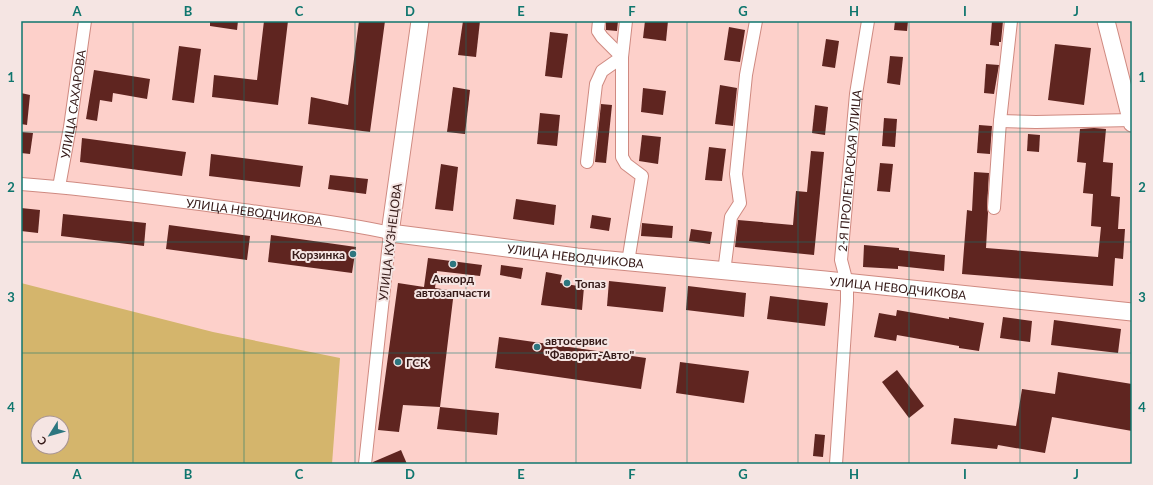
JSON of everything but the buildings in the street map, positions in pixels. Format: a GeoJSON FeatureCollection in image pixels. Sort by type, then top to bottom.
{"type":"FeatureCollection","features":[{"type":"Feature","properties":{"kind":"main road","name":"УЛИЦА КУЗНЕЦОВА"},"geometry":{"type":"LineString","coordinates":[[390,233],[420,21]]}},
{"type":"Feature","properties":{"kind":"main road"},"geometry":{"type":"LineString","coordinates":[[1106,21],[1132,122]]}},
{"type":"Feature","properties":{"kind":"main road","name":"УЛИЦА НЕВОДЧИКОВА"},"geometry":{"type":"LineString","coordinates":[[390,233],[577,258],[847,283],[1132,312]]}},
{"type":"Feature","properties":{"kind":"street","name":"УЛИЦА САХАРОВА"},"geometry":{"type":"LineString","coordinates":[[59,187],[70,127],[85,21]]}},
{"type":"Feature","properties":{"kind":"street"},"geometry":{"type":"LineString","coordinates":[[599,21],[598,31],[622,57]]}},
{"type":"Feature","properties":{"kind":"street"},"geometry":{"type":"LineString","coordinates":[[626,21],[622,57],[622,156],[626,164],[642,176],[628,262]]}},
{"type":"Feature","properties":{"kind":"street"},"geometry":{"type":"LineString","coordinates":[[724,272],[731,217],[740,203],[736,174],[746,75],[756,21]]}},
{"type":"Feature","properties":{"kind":"street","name":"2-Я ПРОЛЕТАРСКАЯ УЛИЦА"},"geometry":{"type":"LineString","coordinates":[[836,464],[847,300],[847,283],[842,260],[856,94],[868,21]]}},
{"type":"Feature","properties":{"kind":"street"},"geometry":{"type":"LineString","coordinates":[[994,208],[1000,121],[1011,21]]}},
{"type":"Feature","properties":{"kind":"street"},"geometry":{"type":"LineString","coordinates":[[587,162],[596,84],[602,71],[622,57]]}},
{"type":"Feature","properties":{"kind":"street"},"geometry":{"type":"LineString","coordinates":[[1000,121],[1132,122]]}},
{"type":"Feature","properties":{"kind":"street","name":"УЛИЦА НЕВОДЧИКОВА"},"geometry":{"type":"LineString","coordinates":[[21,184],[59,187],[301,218],[390,233]]}},
{"type":"Feature","properties":{"kind":"street","name":"УЛИЦА КУЗНЕЦОВА"},"geometry":{"type":"LineString","coordinates":[[365,464],[390,233]]}},
{"type":"Feature","properties":{"kind":"shaded area"},"geometry":{"type":"Polygon","coordinates":[[[21,283],[213,332],[340,358],[332,464],[21,464],[21,283]]]}},
{"type":"Feature","properties":{"kind":"place","name":"Корзинка"},"geometry":{"type":"Point","coordinates":[353,254]}},
{"type":"Feature","properties":{"kind":"place","name":"Аккорд автозапчасти"},"geometry":{"type":"Point","coordinates":[453,264]}},
{"type":"Feature","properties":{"kind":"place","name":"Топаз"},"geometry":{"type":"Point","coordinates":[567,283]}},
{"type":"Feature","properties":{"kind":"place","name":"автосервис \"Фаворит-Авто\""},"geometry":{"type":"Point","coordinates":[537,347]}},
{"type":"Feature","properties":{"kind":"place","name":"ГСК"},"geometry":{"type":"Point","coordinates":[398,362]}}]}
